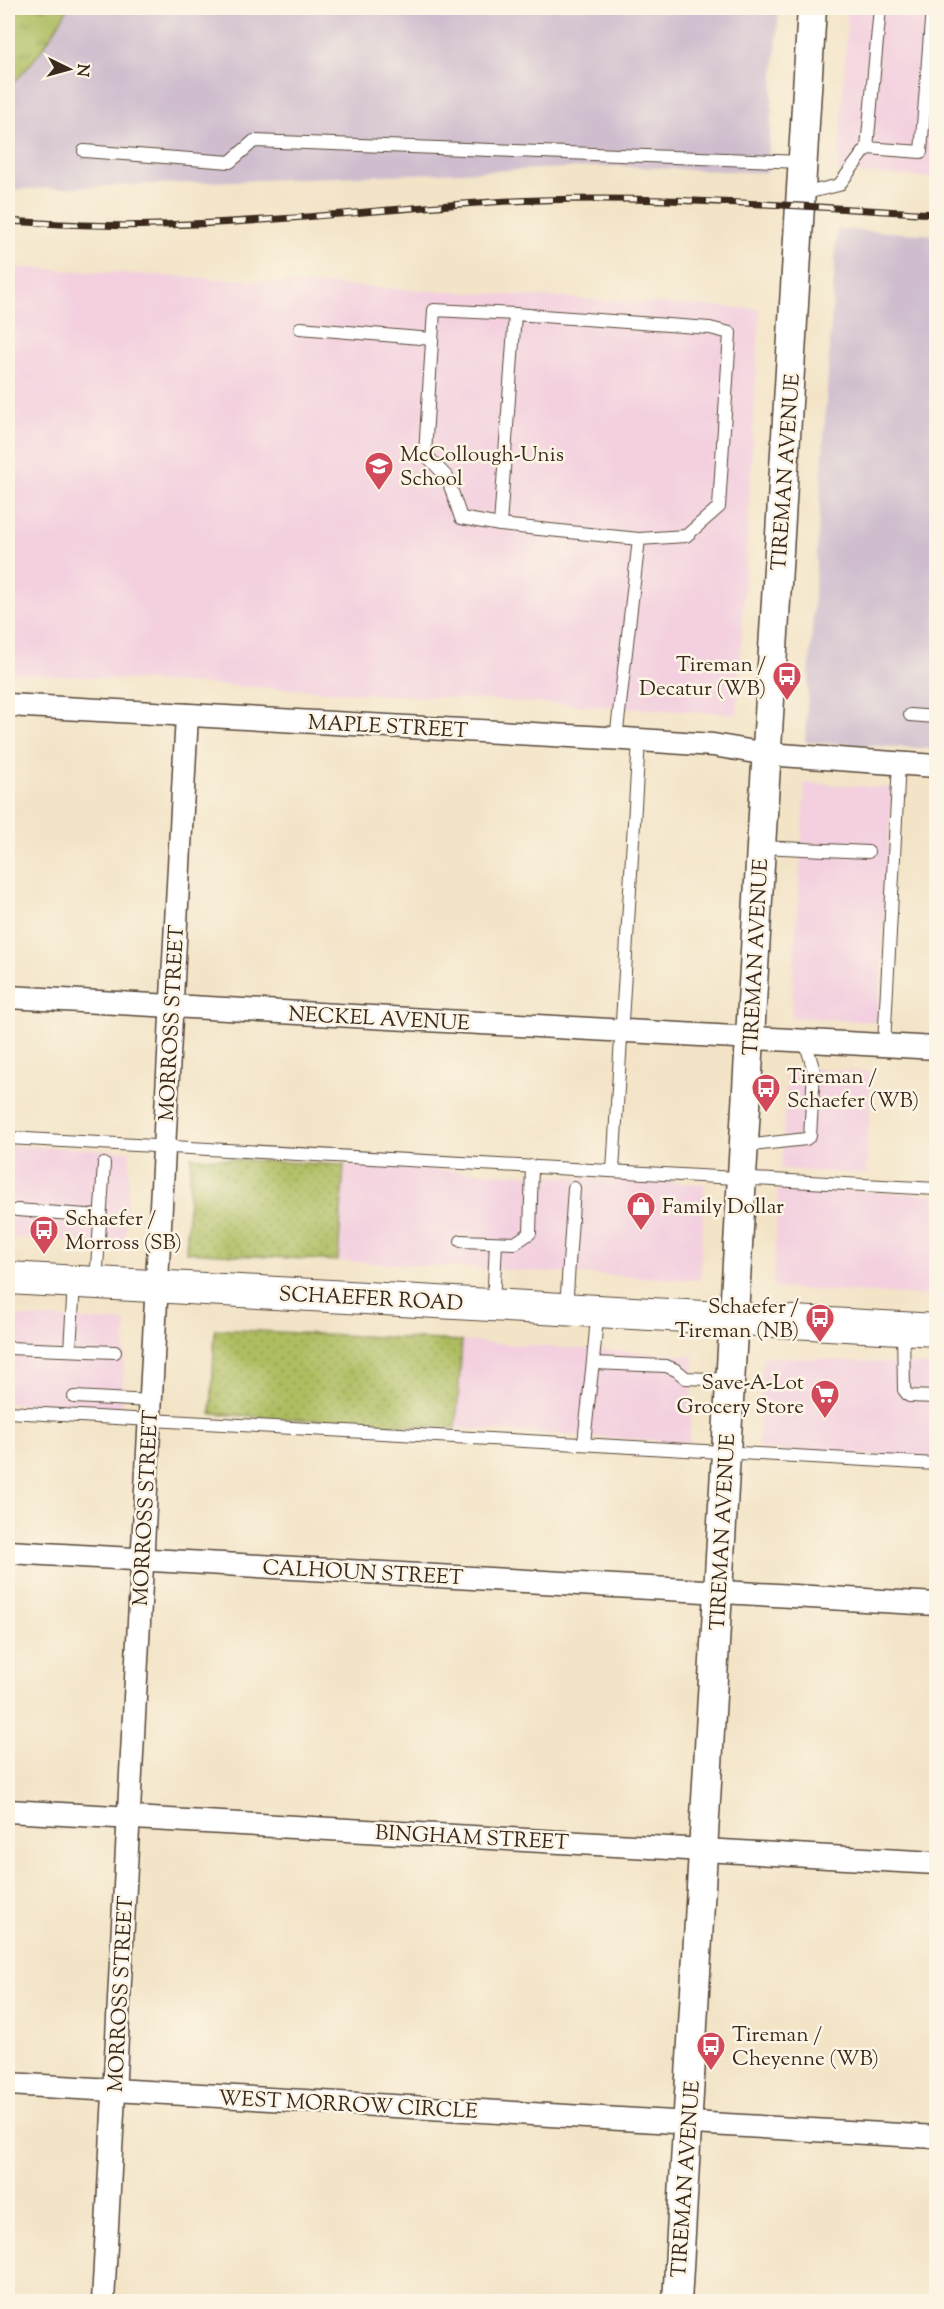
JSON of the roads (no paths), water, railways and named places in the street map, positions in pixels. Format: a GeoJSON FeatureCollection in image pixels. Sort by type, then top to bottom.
{"type":"FeatureCollection","features":[{"type":"Feature","properties":{"kind":"main road","name":"SCHAEFER ROAD"},"geometry":{"type":"LineString","coordinates":[[8,1278],[936,1330]]}},
{"type":"Feature","properties":{"kind":"street","name":"TIREMAN AVENUE"},"geometry":{"type":"LineString","coordinates":[[677,2301],[812,8]]}},
{"type":"Feature","properties":{"kind":"street","name":"MAPLE STREET"},"geometry":{"type":"LineString","coordinates":[[8,705],[616,738],[713,745],[767,754],[936,766]]}},
{"type":"Feature","properties":{"kind":"street","name":"MORROSS STREET"},"geometry":{"type":"LineString","coordinates":[[104,2301],[187,715]]}},
{"type":"Feature","properties":{"kind":"street","name":"NECKEL AVENUE"},"geometry":{"type":"LineString","coordinates":[[8,997],[936,1048]]}},
{"type":"Feature","properties":{"kind":"street","name":"CALHOUN STREET"},"geometry":{"type":"LineString","coordinates":[[8,1552],[936,1604]]}},
{"type":"Feature","properties":{"kind":"street","name":"BINGHAM STREET"},"geometry":{"type":"LineString","coordinates":[[8,1812],[936,1863]]}},
{"type":"Feature","properties":{"kind":"street","name":"WEST MORROW CIRCLE"},"geometry":{"type":"LineString","coordinates":[[8,2084],[936,2137]]}},
{"type":"Feature","properties":{"kind":"lane"},"geometry":{"type":"LineString","coordinates":[[802,194],[838,185],[867,148],[880,8]]}},
{"type":"Feature","properties":{"kind":"lane"},"geometry":{"type":"LineString","coordinates":[[867,148],[921,152],[932,8]]}},
{"type":"Feature","properties":{"kind":"lane"},"geometry":{"type":"LineString","coordinates":[[84,151],[230,162],[254,141],[804,162]]}},
{"type":"Feature","properties":{"kind":"lane"},"geometry":{"type":"LineString","coordinates":[[434,310],[515,314],[710,328],[730,333],[719,507],[686,536],[639,539],[500,525],[461,518],[447,477],[425,454],[434,310]]}},
{"type":"Feature","properties":{"kind":"lane"},"geometry":{"type":"LineString","coordinates":[[500,525],[515,314]]}},
{"type":"Feature","properties":{"kind":"lane"},"geometry":{"type":"LineString","coordinates":[[300,328],[432,339]]}},
{"type":"Feature","properties":{"kind":"lane"},"geometry":{"type":"LineString","coordinates":[[616,738],[639,539]]}},
{"type":"Feature","properties":{"kind":"lane"},"geometry":{"type":"LineString","coordinates":[[910,716],[936,717]]}},
{"type":"Feature","properties":{"kind":"lane"},"geometry":{"type":"LineString","coordinates":[[613,1171],[639,740]]}},
{"type":"Feature","properties":{"kind":"lane"},"geometry":{"type":"LineString","coordinates":[[884,1045],[899,763]]}},
{"type":"Feature","properties":{"kind":"lane"},"geometry":{"type":"LineString","coordinates":[[761,847],[868,852]]}},
{"type":"Feature","properties":{"kind":"lane"},"geometry":{"type":"LineString","coordinates":[[744,1146],[806,1139],[810,1136],[814,1071],[805,1041]]}},
{"type":"Feature","properties":{"kind":"lane"},"geometry":{"type":"LineString","coordinates":[[8,1138],[936,1190]]}},
{"type":"Feature","properties":{"kind":"lane"},"geometry":{"type":"LineString","coordinates":[[70,1350],[100,1216],[104,1164]]}},
{"type":"Feature","properties":{"kind":"lane"},"geometry":{"type":"LineString","coordinates":[[461,1241],[515,1243],[530,1233],[532,1166]]}},
{"type":"Feature","properties":{"kind":"lane"},"geometry":{"type":"LineString","coordinates":[[566,1309],[574,1188]]}},
{"type":"Feature","properties":{"kind":"lane"},"geometry":{"type":"LineString","coordinates":[[17,1210],[100,1216]]}},
{"type":"Feature","properties":{"kind":"lane"},"geometry":{"type":"LineString","coordinates":[[493,1305],[496,1243]]}},
{"type":"Feature","properties":{"kind":"lane"},"geometry":{"type":"LineString","coordinates":[[584,1444],[590,1377],[594,1363],[597,1311]]}},
{"type":"Feature","properties":{"kind":"lane"},"geometry":{"type":"LineString","coordinates":[[903,1328],[904,1390],[909,1396],[936,1397]]}},
{"type":"Feature","properties":{"kind":"lane"},"geometry":{"type":"LineString","coordinates":[[8,1348],[115,1352]]}},
{"type":"Feature","properties":{"kind":"lane"},"geometry":{"type":"LineString","coordinates":[[594,1363],[666,1366],[686,1378],[730,1380]]}},
{"type":"Feature","properties":{"kind":"lane"},"geometry":{"type":"LineString","coordinates":[[74,1397],[151,1411]]}},
{"type":"Feature","properties":{"kind":"lane"},"geometry":{"type":"LineString","coordinates":[[8,1413],[151,1411],[584,1444],[936,1464]]}},
{"type":"Feature","properties":{"kind":"railway"},"geometry":{"type":"LineString","coordinates":[[8,221],[138,226],[199,224],[493,202],[604,199],[715,202],[936,214]]}},
{"type":"Feature","properties":{"kind":"place","name":"McCollough-Unis School"},"geometry":{"type":"Point","coordinates":[379,492]}},
{"type":"Feature","properties":{"kind":"place","name":"Tireman / Decatur (WB)"},"geometry":{"type":"Point","coordinates":[787,702]}},
{"type":"Feature","properties":{"kind":"place","name":"Tireman / Schaefer (WB)"},"geometry":{"type":"Point","coordinates":[766,1114]}},
{"type":"Feature","properties":{"kind":"place","name":"Family Dollar"},"geometry":{"type":"Point","coordinates":[641,1232]}},
{"type":"Feature","properties":{"kind":"place","name":"Schaefer / Morross (SB)"},"geometry":{"type":"Point","coordinates":[44,1256]}},
{"type":"Feature","properties":{"kind":"place","name":"Schaefer / Tireman (NB)"},"geometry":{"type":"Point","coordinates":[820,1344]}},
{"type":"Feature","properties":{"kind":"place","name":"Save-A-Lot Grocery Store"},"geometry":{"type":"Point","coordinates":[825,1420]}},
{"type":"Feature","properties":{"kind":"place","name":"Tireman / Cheyenne (WB)"},"geometry":{"type":"Point","coordinates":[711,2072]}}]}
